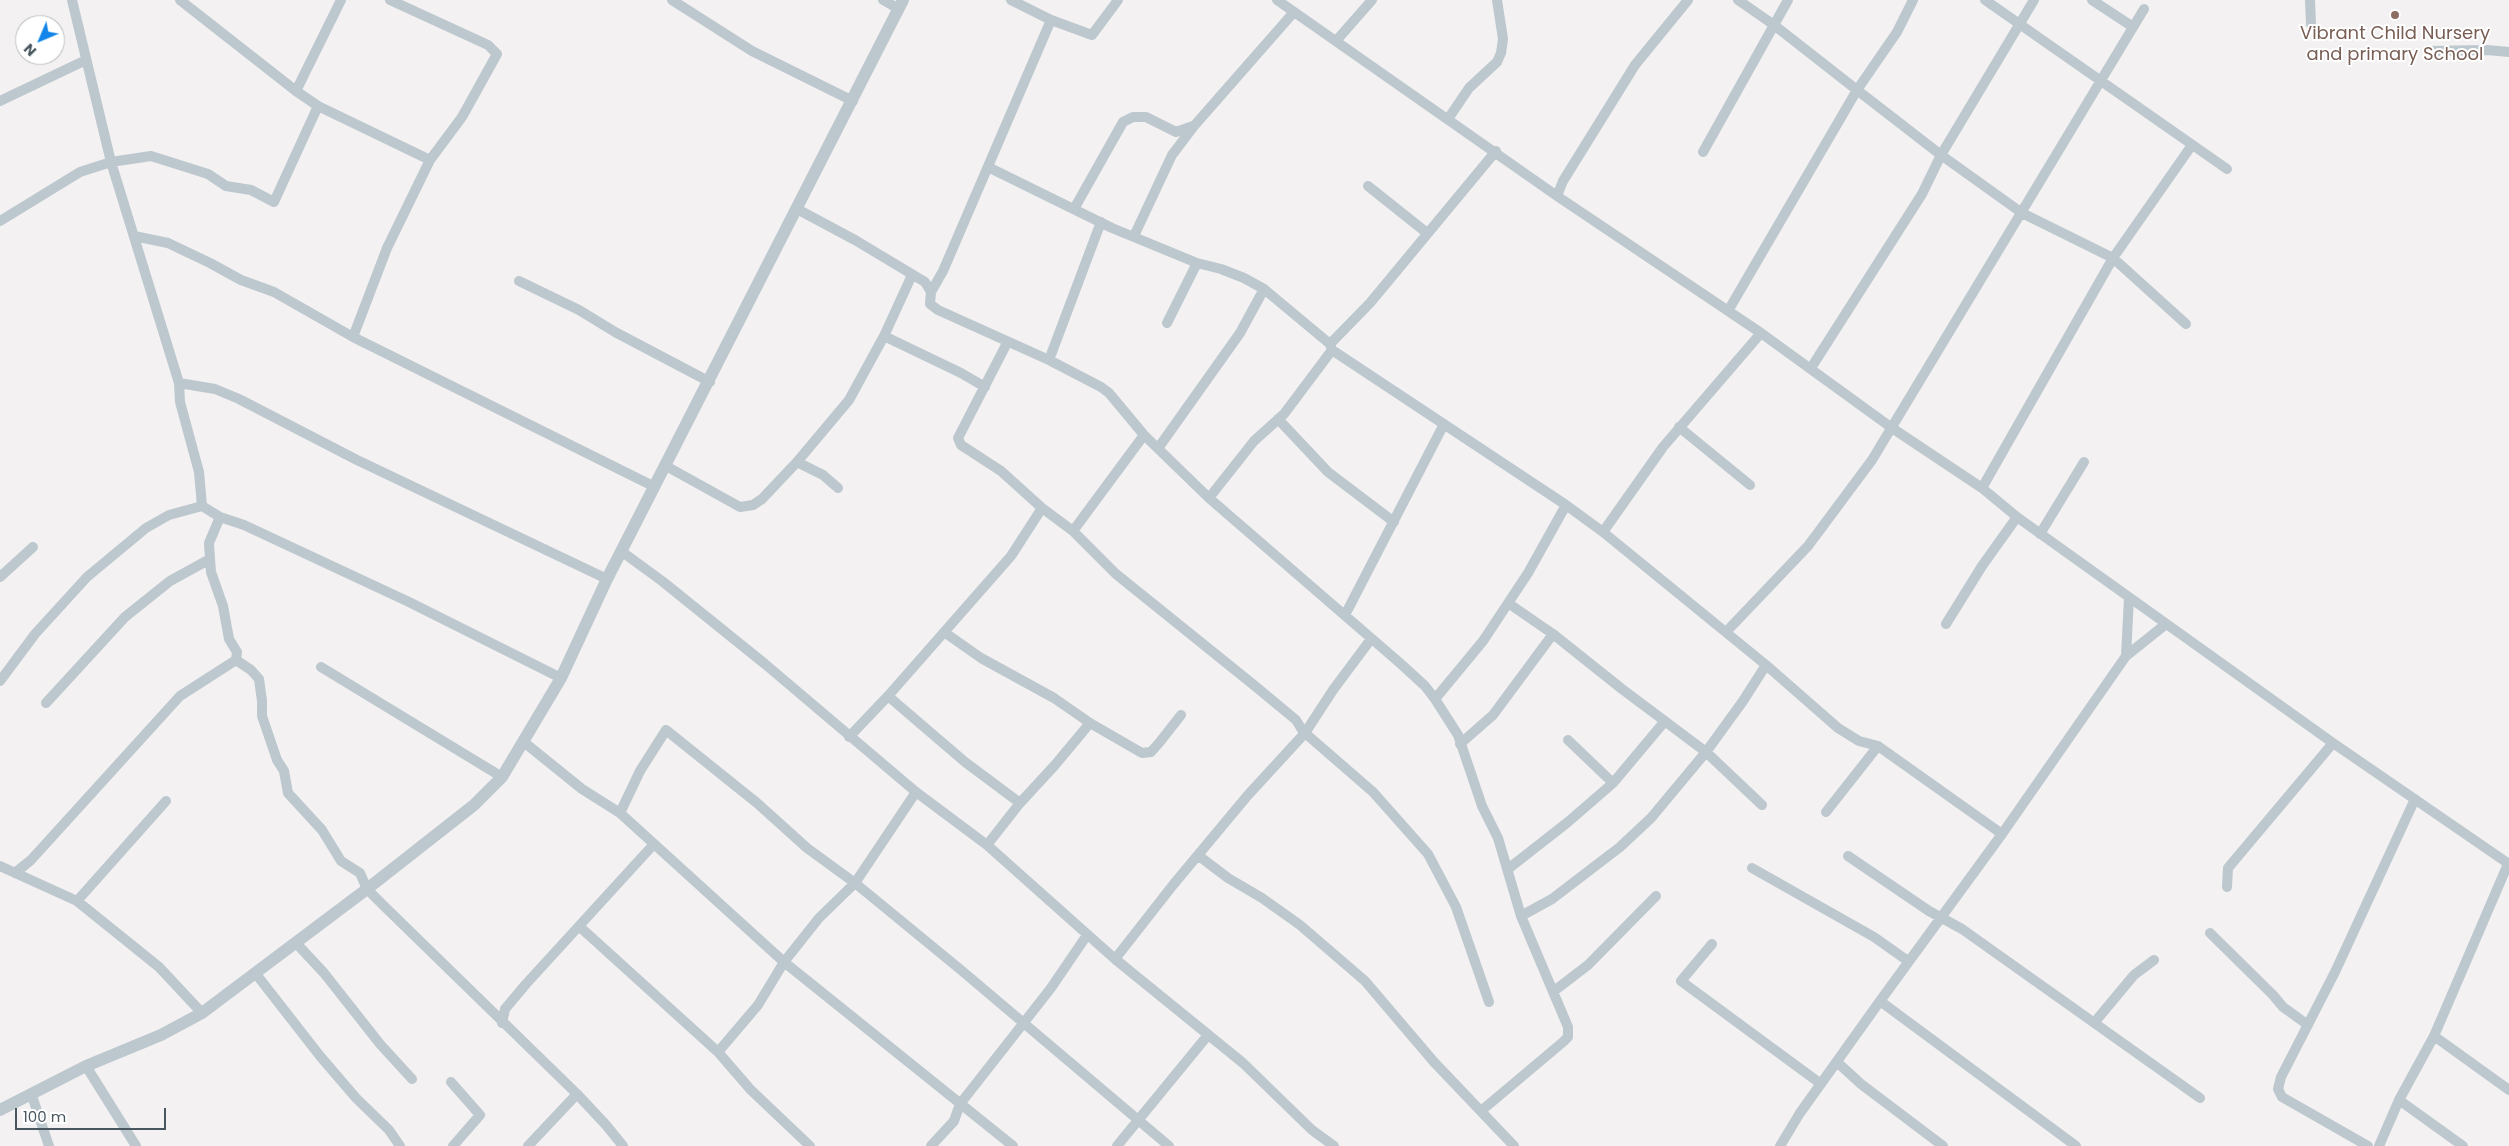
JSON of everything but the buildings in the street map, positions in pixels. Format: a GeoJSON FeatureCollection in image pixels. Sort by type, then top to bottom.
{"type":"FeatureCollection","features":[{"type":"Feature","properties":{"kind":"street"},"geometry":{"type":"LineString","coordinates":[[72,0],[111,162],[179,383],[180,402],[199,472],[202,506]]}},
{"type":"Feature","properties":{"kind":"street"},"geometry":{"type":"LineString","coordinates":[[180,0],[296,91],[318,106],[430,160]]}},
{"type":"Feature","properties":{"kind":"street"},"geometry":{"type":"LineString","coordinates":[[296,91],[341,0]]}},
{"type":"Feature","properties":{"kind":"street"},"geometry":{"type":"LineString","coordinates":[[353,337],[387,248],[430,160],[462,117],[497,54],[488,45],[390,0]]}},
{"type":"Feature","properties":{"kind":"street"},"geometry":{"type":"LineString","coordinates":[[672,0],[752,51],[852,101]]}},
{"type":"Feature","properties":{"kind":"street"},"geometry":{"type":"LineString","coordinates":[[0,1110],[86,1066],[161,1035],[202,1013],[368,889],[474,805],[502,777],[561,678],[607,580],[710,382],[901,4],[884,0]]}},
{"type":"Feature","properties":{"kind":"street"},"geometry":{"type":"LineString","coordinates":[[1011,0],[1051,20],[1092,35],[1118,0]]}},
{"type":"Feature","properties":{"kind":"street"},"geometry":{"type":"LineString","coordinates":[[1277,0],[1292,7],[1336,41],[1558,196],[1811,368],[1892,428],[1982,488],[2016,517],[2333,743],[2509,864],[2434,1036],[2399,1100],[2379,1146]]}},
{"type":"Feature","properties":{"kind":"street"},"geometry":{"type":"LineString","coordinates":[[1336,41],[1372,0]]}},
{"type":"Feature","properties":{"kind":"street"},"geometry":{"type":"LineString","coordinates":[[1448,119],[1469,88],[1497,62],[1501,53],[1503,39],[1497,0]]}},
{"type":"Feature","properties":{"kind":"street"},"geometry":{"type":"LineString","coordinates":[[1558,196],[1563,182],[1635,65],[1688,0]]}},
{"type":"Feature","properties":{"kind":"street"},"geometry":{"type":"LineString","coordinates":[[1738,0],[1774,25],[1941,155],[2022,213],[2112,258],[2186,324]]}},
{"type":"Feature","properties":{"kind":"street"},"geometry":{"type":"LineString","coordinates":[[1703,152],[1788,0]]}},
{"type":"Feature","properties":{"kind":"street"},"geometry":{"type":"LineString","coordinates":[[1728,311],[1857,90],[1897,32],[1912,0]]}},
{"type":"Feature","properties":{"kind":"street"},"geometry":{"type":"LineString","coordinates":[[1985,0],[2018,26],[2227,169]]}},
{"type":"Feature","properties":{"kind":"street"},"geometry":{"type":"LineString","coordinates":[[1811,368],[1922,194],[1941,155],[2034,0]]}},
{"type":"Feature","properties":{"kind":"street"},"geometry":{"type":"LineString","coordinates":[[2092,0],[2133,27]]}},
{"type":"Feature","properties":{"kind":"street"},"geometry":{"type":"LineString","coordinates":[[2310,0],[2311,24]]}},
{"type":"Feature","properties":{"kind":"street"},"geometry":{"type":"LineString","coordinates":[[1134,236],[1172,155],[1194,126],[1245,70],[1292,7]]}},
{"type":"Feature","properties":{"kind":"street"},"geometry":{"type":"LineString","coordinates":[[1726,632],[1808,546],[1872,460],[2144,9]]}},
{"type":"Feature","properties":{"kind":"street"},"geometry":{"type":"LineString","coordinates":[[1051,20],[943,271],[931,292],[930,304],[938,310],[1049,360],[1109,393],[1144,434],[1208,498],[1345,615],[1425,686],[1435,699],[1458,736],[1482,806],[1498,838],[1521,916],[1568,1027],[1568,1037],[1481,1111]]}},
{"type":"Feature","properties":{"kind":"street"},"geometry":{"type":"LineString","coordinates":[[2429,52],[2487,50],[2509,52]]}},
{"type":"Feature","properties":{"kind":"street"},"geometry":{"type":"LineString","coordinates":[[0,101],[86,60]]}},
{"type":"Feature","properties":{"kind":"street"},"geometry":{"type":"LineString","coordinates":[[0,221],[80,172],[111,162],[151,156],[175,162],[208,174],[226,186],[251,190],[274,202],[318,106]]}},
{"type":"Feature","properties":{"kind":"street"},"geometry":{"type":"LineString","coordinates":[[1074,209],[1123,122],[1133,117],[1146,117],[1176,132],[1194,126]]}},
{"type":"Feature","properties":{"kind":"street"},"geometry":{"type":"LineString","coordinates":[[1982,488],[2112,258],[2192,145]]}},
{"type":"Feature","properties":{"kind":"street"},"geometry":{"type":"LineString","coordinates":[[1208,498],[1254,441],[1278,419],[1331,347],[1496,151]]}},
{"type":"Feature","properties":{"kind":"street"},"geometry":{"type":"LineString","coordinates":[[988,167],[1101,222],[1198,263],[1221,268],[1264,289],[1331,347],[1566,505],[1603,532],[1766,665],[1838,728],[1859,741],[1878,746],[2002,834]]}},
{"type":"Feature","properties":{"kind":"street"},"geometry":{"type":"LineString","coordinates":[[1368,186],[1427,233]]}},
{"type":"Feature","properties":{"kind":"street"},"geometry":{"type":"LineString","coordinates":[[797,208],[855,240],[924,282],[931,292]]}},
{"type":"Feature","properties":{"kind":"street"},"geometry":{"type":"LineString","coordinates":[[1049,360],[1101,222]]}},
{"type":"Feature","properties":{"kind":"street"},"geometry":{"type":"LineString","coordinates":[[134,236],[168,243],[210,262],[240,280],[274,292],[353,337],[656,487]]}},
{"type":"Feature","properties":{"kind":"street"},"geometry":{"type":"LineString","coordinates":[[1167,323],[1198,263]]}},
{"type":"Feature","properties":{"kind":"street"},"geometry":{"type":"LineString","coordinates":[[666,466],[740,507],[746,508],[762,499],[797,462],[849,400],[884,336],[912,275]]}},
{"type":"Feature","properties":{"kind":"street"},"geometry":{"type":"LineString","coordinates":[[519,281],[579,310],[710,382]]}},
{"type":"Feature","properties":{"kind":"street"},"geometry":{"type":"LineString","coordinates":[[1158,447],[1240,333],[1264,289]]}},
{"type":"Feature","properties":{"kind":"street"},"geometry":{"type":"LineString","coordinates":[[1603,532],[1678,427],[1761,333]]}},
{"type":"Feature","properties":{"kind":"street"},"geometry":{"type":"LineString","coordinates":[[884,336],[961,373],[984,387]]}},
{"type":"Feature","properties":{"kind":"street"},"geometry":{"type":"LineString","coordinates":[[1007,342],[958,438],[961,444],[1001,471],[1042,508],[1073,531],[1116,574],[1296,720],[1305,733],[1373,792],[1428,854],[1456,907],[1489,1002]]}},
{"type":"Feature","properties":{"kind":"street"},"geometry":{"type":"LineString","coordinates":[[179,383],[215,389],[239,399],[366,464],[607,580]]}},
{"type":"Feature","properties":{"kind":"street"},"geometry":{"type":"LineString","coordinates":[[1278,419],[1328,472],[1394,522]]}},
{"type":"Feature","properties":{"kind":"street"},"geometry":{"type":"LineString","coordinates":[[1345,615],[1444,424]]}},
{"type":"Feature","properties":{"kind":"street"},"geometry":{"type":"LineString","coordinates":[[1678,427],[1750,486]]}},
{"type":"Feature","properties":{"kind":"street"},"geometry":{"type":"LineString","coordinates":[[1073,531],[1144,434]]}},
{"type":"Feature","properties":{"kind":"street"},"geometry":{"type":"LineString","coordinates":[[797,462],[822,475],[838,488]]}},
{"type":"Feature","properties":{"kind":"street"},"geometry":{"type":"LineString","coordinates":[[2040,534],[2084,462]]}},
{"type":"Feature","properties":{"kind":"street"},"geometry":{"type":"LineString","coordinates":[[1435,699],[1483,641],[1508,604],[1528,573],[1566,505]]}},
{"type":"Feature","properties":{"kind":"street"},"geometry":{"type":"LineString","coordinates":[[0,681],[34,634],[88,577],[146,528],[170,515],[202,506],[220,517],[244,525],[400,598],[561,678]]}},
{"type":"Feature","properties":{"kind":"street"},"geometry":{"type":"LineString","coordinates":[[849,736],[888,696],[1010,556],[1042,508]]}},
{"type":"Feature","properties":{"kind":"street"},"geometry":{"type":"LineString","coordinates":[[220,517],[209,544],[210,559],[212,572],[223,606],[229,639],[237,652],[236,660]]}},
{"type":"Feature","properties":{"kind":"street"},"geometry":{"type":"LineString","coordinates":[[1946,624],[1982,566],[2016,517]]}},
{"type":"Feature","properties":{"kind":"street"},"geometry":{"type":"LineString","coordinates":[[0,577],[32,548]]}},
{"type":"Feature","properties":{"kind":"street"},"geometry":{"type":"LineString","coordinates":[[622,551],[765,664],[916,792],[987,845],[1115,959],[1243,1063],[1312,1130],[1334,1146]]}},
{"type":"Feature","properties":{"kind":"street"},"geometry":{"type":"LineString","coordinates":[[46,703],[125,617],[170,581],[210,559]]}},
{"type":"Feature","properties":{"kind":"street"},"geometry":{"type":"LineString","coordinates":[[2126,656],[2129,598]]}},
{"type":"Feature","properties":{"kind":"street"},"geometry":{"type":"LineString","coordinates":[[1508,604],[1553,634],[1706,752],[1762,805]]}},
{"type":"Feature","properties":{"kind":"street"},"geometry":{"type":"LineString","coordinates":[[1780,1146],[1821,1084],[1908,961],[2002,834],[2126,656],[2166,624]]}},
{"type":"Feature","properties":{"kind":"street"},"geometry":{"type":"LineString","coordinates":[[944,632],[981,658],[1054,698],[1090,723],[1142,753],[1151,752],[1180,715]]}},
{"type":"Feature","properties":{"kind":"street"},"geometry":{"type":"LineString","coordinates":[[1460,744],[1493,715],[1553,634]]}},
{"type":"Feature","properties":{"kind":"street"},"geometry":{"type":"LineString","coordinates":[[1115,959],[1248,795],[1305,733],[1371,640]]}},
{"type":"Feature","properties":{"kind":"street"},"geometry":{"type":"LineString","coordinates":[[15,873],[31,860],[180,696],[236,660]]}},
{"type":"Feature","properties":{"kind":"street"},"geometry":{"type":"LineString","coordinates":[[236,660],[256,674],[259,680],[262,716],[277,760],[284,771],[288,793],[303,812],[322,830],[341,861],[360,873],[368,889],[576,1094],[623,1146]]}},
{"type":"Feature","properties":{"kind":"street"},"geometry":{"type":"LineString","coordinates":[[1521,916],[1552,899],[1620,847],[1651,818],[1706,752],[1743,701],[1766,665]]}},
{"type":"Feature","properties":{"kind":"street"},"geometry":{"type":"LineString","coordinates":[[320,667],[502,777]]}},
{"type":"Feature","properties":{"kind":"street"},"geometry":{"type":"LineString","coordinates":[[888,696],[965,762],[1020,804]]}},
{"type":"Feature","properties":{"kind":"street"},"geometry":{"type":"LineString","coordinates":[[1508,869],[1568,822],[1613,783],[1665,721]]}},
{"type":"Feature","properties":{"kind":"street"},"geometry":{"type":"LineString","coordinates":[[987,845],[1090,723]]}},
{"type":"Feature","properties":{"kind":"street"},"geometry":{"type":"LineString","coordinates":[[620,813],[640,772],[666,730],[757,803],[807,848],[855,883],[1169,1146]]}},
{"type":"Feature","properties":{"kind":"street"},"geometry":{"type":"LineString","coordinates":[[1568,740],[1613,783]]}},
{"type":"Feature","properties":{"kind":"street"},"geometry":{"type":"LineString","coordinates":[[524,742],[582,789],[620,813],[784,962],[1013,1146]]}},
{"type":"Feature","properties":{"kind":"street"},"geometry":{"type":"LineString","coordinates":[[2226,887],[2228,868],[2333,743]]}},
{"type":"Feature","properties":{"kind":"street"},"geometry":{"type":"LineString","coordinates":[[1826,812],[1878,746]]}},
{"type":"Feature","properties":{"kind":"street"},"geometry":{"type":"LineString","coordinates":[[718,1052],[758,1005],[784,962],[819,918],[855,883],[916,792]]}},
{"type":"Feature","properties":{"kind":"street"},"geometry":{"type":"LineString","coordinates":[[2368,1146],[2289,1102],[2282,1097],[2278,1089],[2281,1077],[2308,1025],[2415,799]]}},
{"type":"Feature","properties":{"kind":"street"},"geometry":{"type":"LineString","coordinates":[[77,901],[166,801]]}},
{"type":"Feature","properties":{"kind":"street"},"geometry":{"type":"LineString","coordinates":[[493,1014],[505,1009],[654,844]]}},
{"type":"Feature","properties":{"kind":"street"},"geometry":{"type":"LineString","coordinates":[[1199,856],[1228,878],[1262,898],[1300,925],[1351,968],[1365,981],[1403,1027],[1514,1146]]}},
{"type":"Feature","properties":{"kind":"street"},"geometry":{"type":"LineString","coordinates":[[1848,856],[1929,911],[1962,929],[2200,1098]]}},
{"type":"Feature","properties":{"kind":"street"},"geometry":{"type":"LineString","coordinates":[[31,860],[34,882]]}},
{"type":"Feature","properties":{"kind":"street"},"geometry":{"type":"LineString","coordinates":[[0,866],[77,901],[159,967],[202,1013]]}},
{"type":"Feature","properties":{"kind":"street"},"geometry":{"type":"LineString","coordinates":[[1752,868],[1874,937],[1908,961]]}},
{"type":"Feature","properties":{"kind":"street"},"geometry":{"type":"LineString","coordinates":[[1554,991],[1588,965],[1656,896]]}},
{"type":"Feature","properties":{"kind":"street"},"geometry":{"type":"LineString","coordinates":[[580,927],[718,1052],[750,1089],[810,1146]]}},
{"type":"Feature","properties":{"kind":"street"},"geometry":{"type":"LineString","coordinates":[[2210,933],[2283,1007],[2308,1025]]}},
{"type":"Feature","properties":{"kind":"street"},"geometry":{"type":"LineString","coordinates":[[931,1146],[954,1122],[960,1104],[1051,988],[1087,935]]}},
{"type":"Feature","properties":{"kind":"street"},"geometry":{"type":"LineString","coordinates":[[296,943],[324,973],[412,1079]]}},
{"type":"Feature","properties":{"kind":"street"},"geometry":{"type":"LineString","coordinates":[[1712,944],[1681,981],[1821,1084]]}},
{"type":"Feature","properties":{"kind":"street"},"geometry":{"type":"LineString","coordinates":[[2094,1023],[2134,975],[2154,960]]}},
{"type":"Feature","properties":{"kind":"street"},"geometry":{"type":"LineString","coordinates":[[256,974],[320,1056],[356,1098],[389,1130],[400,1146]]}},
{"type":"Feature","properties":{"kind":"street"},"geometry":{"type":"LineString","coordinates":[[1880,1001],[2076,1146]]}},
{"type":"Feature","properties":{"kind":"street"},"geometry":{"type":"LineString","coordinates":[[502,1023],[505,1009]]}},
{"type":"Feature","properties":{"kind":"street"},"geometry":{"type":"LineString","coordinates":[[1117,1146],[1208,1036]]}},
{"type":"Feature","properties":{"kind":"street"},"geometry":{"type":"LineString","coordinates":[[2434,1036],[2509,1090]]}},
{"type":"Feature","properties":{"kind":"street"},"geometry":{"type":"LineString","coordinates":[[1838,1062],[1861,1084],[1943,1146]]}},
{"type":"Feature","properties":{"kind":"street"},"geometry":{"type":"LineString","coordinates":[[86,1066],[136,1146]]}},
{"type":"Feature","properties":{"kind":"street"},"geometry":{"type":"LineString","coordinates":[[451,1082],[480,1115],[453,1146]]}},
{"type":"Feature","properties":{"kind":"street"},"geometry":{"type":"LineString","coordinates":[[30,1093],[49,1146]]}},
{"type":"Feature","properties":{"kind":"street"},"geometry":{"type":"LineString","coordinates":[[528,1146],[576,1094]]}},
{"type":"Feature","properties":{"kind":"street"},"geometry":{"type":"LineString","coordinates":[[2399,1100],[2464,1146]]}},
{"type":"Feature","properties":{"kind":"place","name":"Vibrant Child Nursery and primary School"},"geometry":{"type":"Point","coordinates":[2395,15]}}]}
